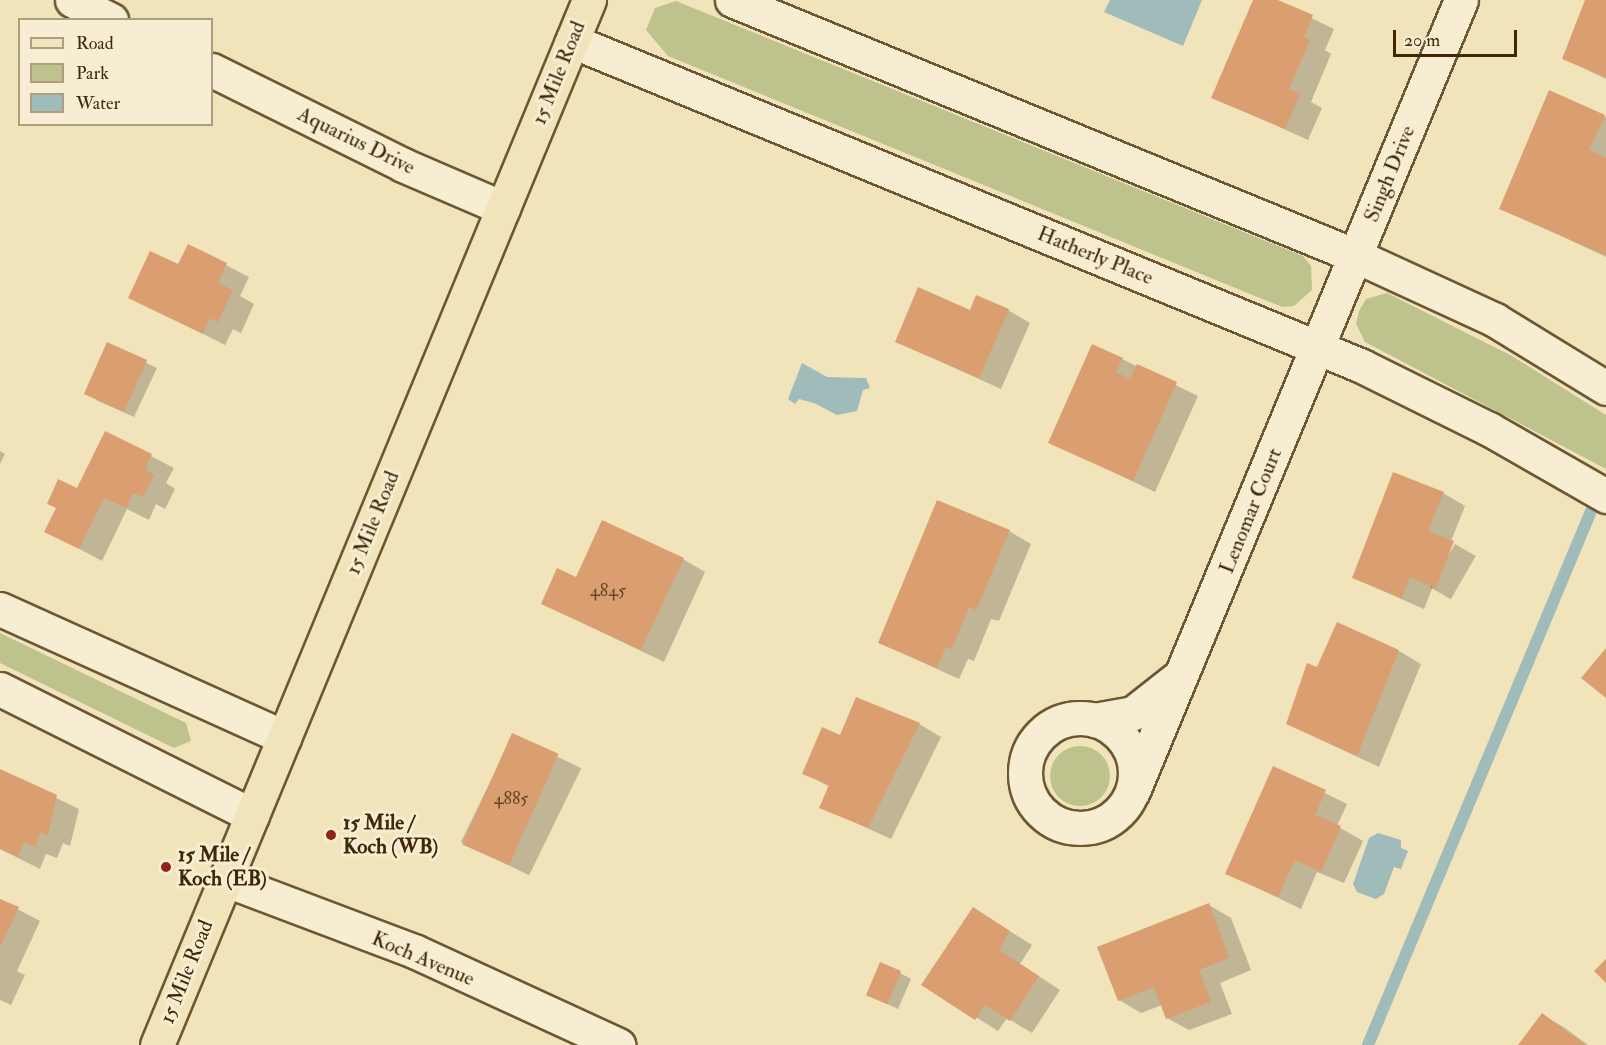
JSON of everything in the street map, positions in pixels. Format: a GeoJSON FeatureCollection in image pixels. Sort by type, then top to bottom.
{"type":"FeatureCollection","features":[{"type":"Feature","properties":{"kind":"main road","name":"15 Mile Road"},"geometry":{"type":"LineString","coordinates":[[157,1045],[589,0]]}},
{"type":"Feature","properties":{"kind":"street"},"geometry":{"type":"LineString","coordinates":[[72,0],[107,18]]}},
{"type":"Feature","properties":{"kind":"street"},"geometry":{"type":"LineString","coordinates":[[732,0],[1356,256],[1495,320],[1606,388]]}},
{"type":"Feature","properties":{"kind":"street","name":"Singh Drive"},"geometry":{"type":"LineString","coordinates":[[1318,348],[1461,0]]}},
{"type":"Feature","properties":{"kind":"street","name":"Hatherly Place"},"geometry":{"type":"LineString","coordinates":[[572,42],[1318,348],[1489,429],[1606,496]]}},
{"type":"Feature","properties":{"kind":"street","name":"Aquarius Drive"},"geometry":{"type":"LineString","coordinates":[[213,70],[403,165],[503,208]]}},
{"type":"Feature","properties":{"kind":"street","name":"Lenomar Court"},"geometry":{"type":"LineString","coordinates":[[1181,673],[1133,713],[1058,723],[1031,747],[1026,765],[1032,800],[1059,825],[1076,829],[1111,820],[1133,792],[1318,348]]}},
{"type":"Feature","properties":{"kind":"street"},"geometry":{"type":"LineString","coordinates":[[0,609],[284,737]]}},
{"type":"Feature","properties":{"kind":"street"},"geometry":{"type":"LineString","coordinates":[[0,689],[252,815]]}},
{"type":"Feature","properties":{"kind":"street"},"geometry":{"type":"LineString","coordinates":[[1094,720],[1110,727],[1133,755],[1133,792]]}},
{"type":"Feature","properties":{"kind":"street","name":"Koch Avenue"},"geometry":{"type":"LineString","coordinates":[[226,880],[414,951],[618,1045]]}},
{"type":"Feature","properties":{"kind":"green space"},"geometry":{"type":"Polygon","coordinates":[[[676,1],[1303,256],[1311,266],[1312,290],[1294,306],[1282,307],[668,56],[646,30],[655,8],[676,1]]]}},
{"type":"Feature","properties":{"kind":"green space"},"geometry":{"type":"Polygon","coordinates":[[[1387,293],[1512,356],[1606,415],[1606,469],[1365,342],[1356,324],[1359,311],[1366,299],[1387,293]]]}},
{"type":"Feature","properties":{"kind":"green space"},"geometry":{"type":"Polygon","coordinates":[[[0,633],[186,723],[191,741],[174,748],[0,663],[0,633]]]}},
{"type":"Feature","properties":{"kind":"green space"},"geometry":{"type":"Polygon","coordinates":[[[1074,746],[1086,746],[1102,754],[1108,764],[1110,776],[1108,788],[1102,798],[1086,806],[1074,806],[1058,798],[1050,782],[1050,770],[1058,754],[1074,746]]]}},
{"type":"Feature","properties":{"kind":"water"},"geometry":{"type":"Polygon","coordinates":[[[1110,0],[1202,0],[1183,46],[1104,12],[1110,0]]]}},
{"type":"Feature","properties":{"kind":"water"},"geometry":{"type":"Polygon","coordinates":[[[802,363],[827,377],[866,378],[870,388],[863,390],[857,411],[837,415],[814,403],[799,399],[795,404],[788,399],[802,363]]]}},
{"type":"Feature","properties":{"kind":"water"},"geometry":{"type":"Polygon","coordinates":[[[1378,833],[1401,840],[1401,848],[1408,851],[1401,869],[1394,867],[1384,894],[1376,899],[1357,892],[1353,884],[1369,838],[1378,833]]]}},
{"type":"Feature","properties":{"kind":"building"},"geometry":{"type":"Polygon","coordinates":[[[1253,0],[1278,0],[1313,15],[1304,37],[1310,40],[1289,89],[1300,94],[1285,129],[1211,98],[1253,0]]]}},
{"type":"Feature","properties":{"kind":"building"},"geometry":{"type":"Polygon","coordinates":[[[1585,0],[1606,0],[1606,77],[1562,59],[1585,0]]]}},
{"type":"Feature","properties":{"kind":"building"},"geometry":{"type":"Polygon","coordinates":[[[1549,90],[1605,115],[1589,150],[1606,158],[1606,255],[1499,209],[1549,90]]]}},
{"type":"Feature","properties":{"kind":"building"},"geometry":{"type":"Polygon","coordinates":[[[188,244],[227,263],[218,283],[233,290],[218,322],[210,318],[203,334],[128,298],[150,251],[178,264],[188,244]]]}},
{"type":"Feature","properties":{"kind":"building"},"geometry":{"type":"Polygon","coordinates":[[[918,287],[970,310],[976,295],[1009,309],[979,378],[895,342],[918,287]]]}},
{"type":"Feature","properties":{"kind":"building"},"geometry":{"type":"Polygon","coordinates":[[[107,342],[147,360],[124,412],[84,394],[107,342]]]}},
{"type":"Feature","properties":{"kind":"building"},"geometry":{"type":"Polygon","coordinates":[[[1092,344],[1123,358],[1116,372],[1130,379],[1137,364],[1177,382],[1133,481],[1048,443],[1092,344]]]}},
{"type":"Feature","properties":{"kind":"building"},"geometry":{"type":"Polygon","coordinates":[[[105,431],[152,454],[145,470],[154,475],[143,497],[133,493],[126,508],[104,498],[79,549],[44,532],[56,508],[47,504],[58,479],[77,488],[105,431]]]}},
{"type":"Feature","properties":{"kind":"building"},"geometry":{"type":"Polygon","coordinates":[[[1393,472],[1444,492],[1428,531],[1454,541],[1436,588],[1410,577],[1402,598],[1352,578],[1393,472]]]}},
{"type":"Feature","properties":{"kind":"building"},"geometry":{"type":"Polygon","coordinates":[[[937,500],[1010,530],[976,610],[969,607],[952,649],[946,647],[937,668],[878,643],[937,500]]]}},
{"type":"Feature","properties":{"kind":"building"},"geometry":{"type":"Polygon","coordinates":[[[602,520],[684,558],[641,650],[541,604],[557,568],[576,577],[602,520]]]}},
{"type":"Feature","properties":{"kind":"building"},"geometry":{"type":"Polygon","coordinates":[[[1337,622],[1399,650],[1357,756],[1286,724],[1307,663],[1317,667],[1337,622]]]}},
{"type":"Feature","properties":{"kind":"building"},"geometry":{"type":"Polygon","coordinates":[[[1606,648],[1606,698],[1581,678],[1606,648]]]}},
{"type":"Feature","properties":{"kind":"building"},"geometry":{"type":"Polygon","coordinates":[[[856,697],[920,723],[868,828],[819,808],[829,785],[802,774],[822,727],[840,735],[856,697]]]}},
{"type":"Feature","properties":{"kind":"building"},"geometry":{"type":"Polygon","coordinates":[[[512,733],[559,754],[509,865],[462,844],[512,733]]]}},
{"type":"Feature","properties":{"kind":"building"},"geometry":{"type":"Polygon","coordinates":[[[1273,766],[1326,790],[1315,815],[1341,826],[1321,872],[1295,860],[1278,897],[1225,874],[1273,766]]]}},
{"type":"Feature","properties":{"kind":"building"},"geometry":{"type":"Polygon","coordinates":[[[0,769],[57,795],[48,835],[41,832],[35,847],[24,842],[18,857],[0,849],[0,769]]]}},
{"type":"Feature","properties":{"kind":"building"},"geometry":{"type":"Polygon","coordinates":[[[0,899],[19,907],[0,947],[0,899]]]}},
{"type":"Feature","properties":{"kind":"building"},"geometry":{"type":"Polygon","coordinates":[[[1209,903],[1229,958],[1199,970],[1211,1002],[1166,1019],[1154,987],[1118,1001],[1097,947],[1209,903]]]}},
{"type":"Feature","properties":{"kind":"building"},"geometry":{"type":"Polygon","coordinates":[[[973,907],[1010,931],[999,950],[1039,976],[1010,1021],[985,1005],[975,1020],[921,985],[973,907]]]}},
{"type":"Feature","properties":{"kind":"building"},"geometry":{"type":"Polygon","coordinates":[[[1606,959],[1606,983],[1594,971],[1606,959]]]}},
{"type":"Feature","properties":{"kind":"building"},"geometry":{"type":"Polygon","coordinates":[[[880,962],[901,971],[887,1004],[866,995],[880,962]]]}},
{"type":"Feature","properties":{"kind":"building"},"geometry":{"type":"Polygon","coordinates":[[[1542,1013],[1585,1045],[1518,1045],[1542,1013]]]}},
{"type":"Feature","properties":{"kind":"waterway"},"geometry":{"type":"LineString","coordinates":[[1368,1045],[1591,511]]}},
{"type":"Feature","properties":{"kind":"place","name":"15 Mile / Koch (WB)"},"geometry":{"type":"Point","coordinates":[331,835]}},
{"type":"Feature","properties":{"kind":"place","name":"15 Mile / Koch (EB)"},"geometry":{"type":"Point","coordinates":[166,867]}}]}
